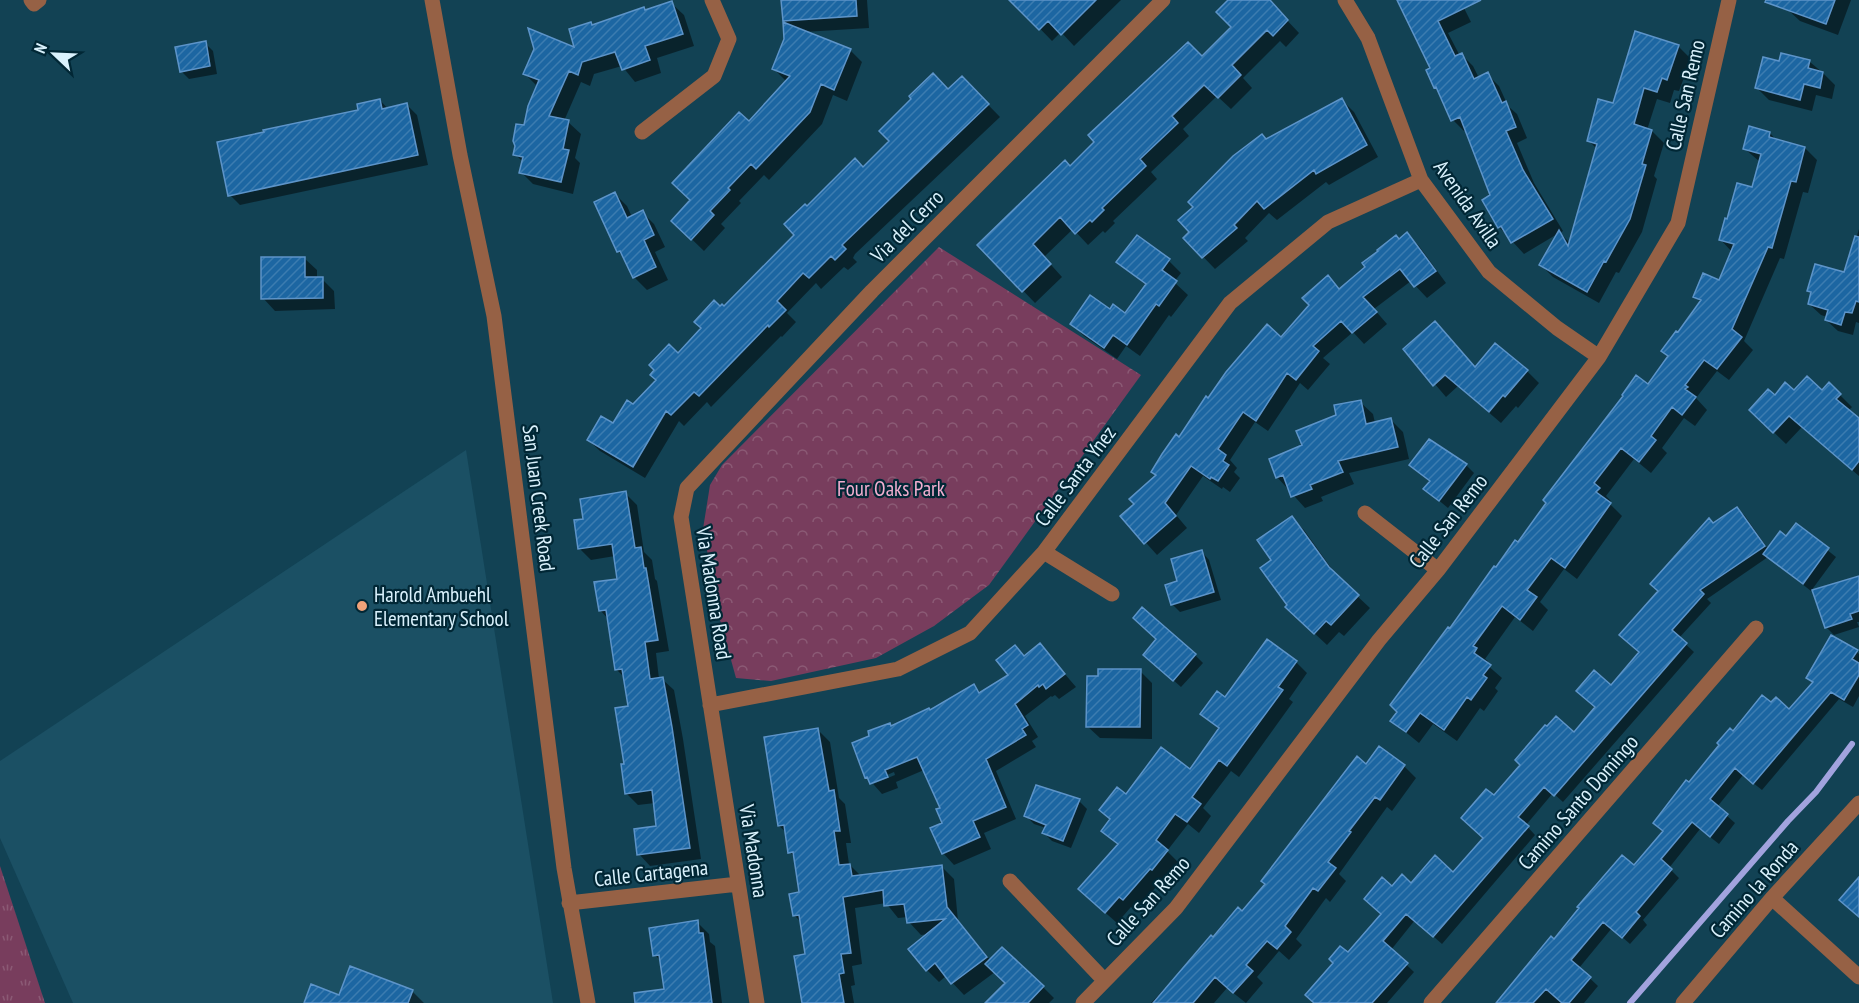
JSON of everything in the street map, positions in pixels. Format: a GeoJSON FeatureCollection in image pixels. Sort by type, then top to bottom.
{"type":"FeatureCollection","features":[{"type":"Feature","properties":{"kind":"street"},"geometry":{"type":"LineString","coordinates":[[31,0],[34,4],[39,0]]}},
{"type":"Feature","properties":{"kind":"street","name":"San Juan Creek Road"},"geometry":{"type":"LineString","coordinates":[[432,0],[460,155],[495,316],[569,903],[588,1003]]}},
{"type":"Feature","properties":{"kind":"street"},"geometry":{"type":"LineString","coordinates":[[642,132],[714,76],[729,39],[712,0]]}},
{"type":"Feature","properties":{"kind":"street","name":"Via del Cerro"},"geometry":{"type":"LineString","coordinates":[[687,488],[872,291],[1163,0]]}},
{"type":"Feature","properties":{"kind":"street","name":"Avenida Avilla"},"geometry":{"type":"LineString","coordinates":[[1345,0],[1368,38],[1421,180],[1490,272],[1557,328],[1599,357]]}},
{"type":"Feature","properties":{"kind":"street","name":"Calle San Remo"},"geometry":{"type":"LineString","coordinates":[[1083,1003],[1176,908],[1379,640],[1438,570],[1599,357],[1678,223],[1729,0]]}},
{"type":"Feature","properties":{"kind":"street","name":"Calle Santa Ynez"},"geometry":{"type":"LineString","coordinates":[[710,705],[898,669],[970,633],[1044,552],[1230,303],[1328,222],[1421,180]]}},
{"type":"Feature","properties":{"kind":"street","name":"Via Madonna Road"},"geometry":{"type":"LineString","coordinates":[[687,488],[681,517],[710,705]]}},
{"type":"Feature","properties":{"kind":"street"},"geometry":{"type":"LineString","coordinates":[[1365,513],[1438,570]]}},
{"type":"Feature","properties":{"kind":"street"},"geometry":{"type":"LineString","coordinates":[[1044,552],[1112,594]]}},
{"type":"Feature","properties":{"kind":"street","name":"Camino Santo Domingo"},"geometry":{"type":"LineString","coordinates":[[1431,1003],[1756,628]]}},
{"type":"Feature","properties":{"kind":"street","name":"Via Madonna"},"geometry":{"type":"LineString","coordinates":[[710,705],[757,1003]]}},
{"type":"Feature","properties":{"kind":"street","name":"Camino la Ronda"},"geometry":{"type":"LineString","coordinates":[[1683,1003],[1772,898],[1859,803]]}},
{"type":"Feature","properties":{"kind":"street"},"geometry":{"type":"LineString","coordinates":[[1010,881],[1104,980]]}},
{"type":"Feature","properties":{"kind":"street","name":"Calle Cartagena"},"geometry":{"type":"LineString","coordinates":[[569,903],[738,884]]}},
{"type":"Feature","properties":{"kind":"street"},"geometry":{"type":"LineString","coordinates":[[1772,898],[1859,977]]}},
{"type":"Feature","properties":{"kind":"shaded area","name":"Harold Ambuehl Elementary School"},"geometry":{"type":"Polygon","coordinates":[[[466,450],[553,1003],[73,1003],[0,838],[0,761],[466,450]]]}},
{"type":"Feature","properties":{"kind":"green space","name":"Four Oaks Park"},"geometry":{"type":"Polygon","coordinates":[[[939,247],[1141,375],[989,585],[934,626],[876,658],[771,681],[736,678],[720,620],[703,529],[710,485],[722,465],[939,247]]]}},
{"type":"Feature","properties":{"kind":"green space"},"geometry":{"type":"Polygon","coordinates":[[[0,866],[45,1003],[0,1003],[0,866]]]}},
{"type":"Feature","properties":{"kind":"building"},"geometry":{"type":"Polygon","coordinates":[[[781,0],[856,0],[857,16],[783,21],[781,0]]]}},
{"type":"Feature","properties":{"kind":"building"},"geometry":{"type":"Polygon","coordinates":[[[1009,0],[1096,0],[1061,35],[1048,21],[1039,30],[1009,0]]]}},
{"type":"Feature","properties":{"kind":"building"},"geometry":{"type":"Polygon","coordinates":[[[1228,0],[1270,0],[1288,20],[1273,36],[1267,30],[1232,65],[1241,75],[1218,98],[1204,85],[1172,116],[1178,123],[1140,159],[1146,166],[1102,208],[1104,210],[1092,222],[1090,220],[1075,234],[1060,217],[1033,244],[1051,264],[1022,292],[977,245],[1065,160],[1070,166],[1094,142],[1088,135],[1188,42],[1202,56],[1231,27],[1216,12],[1228,0]]]}},
{"type":"Feature","properties":{"kind":"building"},"geometry":{"type":"Polygon","coordinates":[[[1397,0],[1481,0],[1438,21],[1455,56],[1462,53],[1474,79],[1488,72],[1502,103],[1506,101],[1516,127],[1506,131],[1523,170],[1553,219],[1511,243],[1501,226],[1498,228],[1482,200],[1490,195],[1460,117],[1451,121],[1426,70],[1430,68],[1397,0]]]}},
{"type":"Feature","properties":{"kind":"building"},"geometry":{"type":"Polygon","coordinates":[[[1766,0],[1835,0],[1826,24],[1765,2],[1766,0]]]}},
{"type":"Feature","properties":{"kind":"building"},"geometry":{"type":"Polygon","coordinates":[[[672,1],[683,34],[645,46],[650,60],[622,70],[615,52],[582,62],[578,75],[569,71],[549,116],[569,120],[563,149],[569,150],[561,182],[519,173],[523,157],[513,155],[516,124],[524,125],[528,106],[539,80],[523,74],[534,49],[528,28],[574,47],[569,29],[591,22],[592,25],[644,7],[645,10],[672,1]]]}},
{"type":"Feature","properties":{"kind":"building"},"geometry":{"type":"Polygon","coordinates":[[[783,22],[851,49],[834,90],[821,84],[810,112],[756,169],[751,164],[728,188],[730,190],[710,211],[714,215],[691,240],[671,221],[690,200],[672,183],[739,112],[749,121],[790,76],[772,69],[784,39],[783,22]]]}},
{"type":"Feature","properties":{"kind":"building"},"geometry":{"type":"Polygon","coordinates":[[[1635,31],[1679,45],[1667,80],[1662,78],[1657,92],[1644,88],[1634,124],[1652,130],[1642,164],[1646,165],[1630,219],[1587,292],[1539,265],[1559,230],[1568,246],[1597,144],[1587,141],[1598,99],[1613,103],[1635,31]]]}},
{"type":"Feature","properties":{"kind":"building"},"geometry":{"type":"Polygon","coordinates":[[[206,41],[210,66],[180,72],[175,47],[206,41]]]}},
{"type":"Feature","properties":{"kind":"building"},"geometry":{"type":"Polygon","coordinates":[[[1781,53],[1810,60],[1808,68],[1823,72],[1820,88],[1804,84],[1800,100],[1755,88],[1763,57],[1779,61],[1781,53]]]}},
{"type":"Feature","properties":{"kind":"building"},"geometry":{"type":"Polygon","coordinates":[[[933,73],[948,89],[962,76],[989,104],[842,245],[846,249],[835,260],[831,256],[809,278],[803,273],[777,301],[786,310],[769,327],[768,325],[699,396],[694,392],[671,415],[666,411],[633,467],[587,440],[601,416],[613,423],[627,400],[633,404],[656,380],[650,375],[654,370],[649,365],[669,344],[678,353],[701,328],[694,322],[714,300],[720,306],[722,304],[724,306],[794,235],[784,224],[805,204],[807,206],[855,158],[863,167],[889,141],[879,131],[911,99],[909,96],[933,73]]]}},
{"type":"Feature","properties":{"kind":"building"},"geometry":{"type":"Polygon","coordinates":[[[1342,98],[1367,145],[1316,174],[1314,170],[1264,209],[1257,201],[1234,225],[1237,228],[1202,258],[1183,238],[1189,232],[1178,220],[1193,207],[1188,202],[1233,156],[1262,134],[1266,139],[1342,98]]]}},
{"type":"Feature","properties":{"kind":"building"},"geometry":{"type":"Polygon","coordinates":[[[380,99],[382,109],[407,103],[418,155],[228,196],[217,142],[358,110],[357,104],[380,99]]]}},
{"type":"Feature","properties":{"kind":"building"},"geometry":{"type":"Polygon","coordinates":[[[1749,126],[1770,132],[1769,137],[1805,147],[1796,182],[1791,181],[1772,248],[1768,247],[1732,329],[1742,337],[1717,369],[1704,360],[1685,385],[1688,387],[1685,389],[1696,397],[1682,415],[1672,407],[1651,436],[1656,440],[1639,462],[1621,448],[1594,483],[1600,488],[1596,492],[1611,503],[1565,568],[1551,558],[1527,590],[1537,597],[1520,620],[1502,606],[1473,646],[1477,648],[1474,653],[1491,665],[1483,675],[1487,678],[1471,700],[1467,697],[1444,730],[1420,713],[1406,732],[1390,721],[1397,712],[1390,705],[1448,627],[1450,628],[1494,566],[1496,567],[1515,540],[1518,542],[1546,503],[1543,500],[1623,396],[1636,375],[1648,384],[1668,356],[1661,351],[1701,300],[1693,297],[1703,273],[1719,280],[1734,244],[1719,240],[1725,218],[1727,219],[1737,183],[1752,187],[1761,154],[1743,149],[1749,126]]]}},
{"type":"Feature","properties":{"kind":"building"},"geometry":{"type":"Polygon","coordinates":[[[615,192],[627,218],[643,210],[654,235],[644,240],[656,267],[633,278],[620,251],[617,252],[594,202],[615,192]]]}},
{"type":"Feature","properties":{"kind":"building"},"geometry":{"type":"Polygon","coordinates":[[[1407,232],[1436,271],[1414,287],[1400,269],[1363,297],[1377,312],[1352,333],[1341,321],[1313,346],[1319,351],[1296,380],[1287,373],[1256,421],[1243,412],[1218,449],[1226,455],[1223,461],[1229,465],[1218,481],[1211,477],[1210,479],[1191,466],[1165,503],[1176,516],[1144,544],[1120,516],[1134,504],[1129,499],[1156,475],[1151,472],[1162,454],[1176,434],[1179,437],[1206,396],[1208,398],[1226,372],[1267,324],[1281,337],[1309,305],[1302,298],[1328,275],[1339,289],[1365,267],[1362,263],[1377,250],[1396,235],[1399,239],[1407,232]]]}},
{"type":"Feature","properties":{"kind":"building"},"geometry":{"type":"Polygon","coordinates":[[[1137,235],[1170,259],[1162,270],[1177,281],[1159,306],[1156,304],[1127,345],[1113,335],[1104,348],[1070,324],[1090,295],[1110,309],[1113,304],[1125,313],[1146,284],[1116,262],[1137,235]]]}},
{"type":"Feature","properties":{"kind":"building"},"geometry":{"type":"Polygon","coordinates":[[[1855,236],[1859,237],[1859,302],[1856,301],[1852,313],[1845,312],[1841,325],[1825,320],[1828,310],[1808,304],[1811,292],[1807,291],[1815,264],[1844,272],[1855,236]]]}},
{"type":"Feature","properties":{"kind":"building"},"geometry":{"type":"Polygon","coordinates":[[[261,257],[305,257],[305,277],[323,277],[323,298],[261,299],[261,257]]]}},
{"type":"Feature","properties":{"kind":"building"},"geometry":{"type":"Polygon","coordinates":[[[1435,321],[1475,367],[1495,343],[1528,370],[1489,412],[1445,375],[1433,386],[1403,349],[1435,321]]]}},
{"type":"Feature","properties":{"kind":"building"},"geometry":{"type":"Polygon","coordinates":[[[1807,376],[1822,390],[1829,382],[1841,394],[1836,399],[1859,418],[1859,461],[1852,470],[1789,416],[1773,433],[1749,410],[1768,389],[1775,395],[1785,382],[1794,390],[1807,376]]]}},
{"type":"Feature","properties":{"kind":"building"},"geometry":{"type":"Polygon","coordinates":[[[1361,400],[1366,424],[1391,418],[1398,447],[1338,461],[1343,472],[1310,485],[1312,489],[1291,497],[1283,475],[1276,478],[1269,459],[1302,445],[1296,431],[1336,415],[1334,405],[1361,400]]]}},
{"type":"Feature","properties":{"kind":"building"},"geometry":{"type":"Polygon","coordinates":[[[1429,439],[1467,464],[1439,501],[1423,489],[1430,481],[1409,465],[1429,439]]]}},
{"type":"Feature","properties":{"kind":"building"},"geometry":{"type":"Polygon","coordinates":[[[626,491],[635,548],[641,547],[644,568],[646,568],[658,640],[645,642],[650,679],[663,677],[690,848],[637,855],[634,829],[656,826],[652,790],[625,794],[621,764],[624,764],[615,708],[628,706],[622,669],[615,670],[606,610],[599,611],[594,582],[617,579],[612,544],[578,549],[574,520],[583,519],[580,499],[626,491]]]}},
{"type":"Feature","properties":{"kind":"building"},"geometry":{"type":"Polygon","coordinates":[[[1737,507],[1765,546],[1700,590],[1704,594],[1672,630],[1687,643],[1554,796],[1544,787],[1518,817],[1529,826],[1433,937],[1406,914],[1383,941],[1408,963],[1372,1003],[1314,1003],[1305,995],[1333,963],[1329,959],[1340,946],[1348,952],[1381,914],[1364,899],[1382,877],[1392,886],[1402,874],[1411,883],[1435,855],[1453,872],[1483,838],[1461,818],[1486,789],[1494,795],[1520,765],[1515,760],[1545,725],[1547,726],[1556,716],[1574,732],[1595,707],[1576,691],[1594,670],[1611,685],[1639,652],[1619,635],[1658,591],[1650,584],[1709,518],[1713,523],[1737,507]]]}},
{"type":"Feature","properties":{"kind":"building"},"geometry":{"type":"Polygon","coordinates":[[[1292,516],[1329,567],[1359,595],[1331,625],[1326,621],[1314,634],[1285,607],[1287,605],[1260,568],[1271,560],[1257,540],[1292,516]]]}},
{"type":"Feature","properties":{"kind":"building"},"geometry":{"type":"Polygon","coordinates":[[[1796,523],[1829,548],[1803,584],[1763,554],[1780,531],[1786,536],[1796,523]]]}},
{"type":"Feature","properties":{"kind":"building"},"geometry":{"type":"Polygon","coordinates":[[[1202,550],[1214,592],[1171,605],[1165,585],[1177,581],[1171,559],[1202,550]]]}},
{"type":"Feature","properties":{"kind":"building"},"geometry":{"type":"Polygon","coordinates":[[[1859,576],[1859,611],[1850,614],[1852,619],[1825,628],[1812,590],[1859,576]]]}},
{"type":"Feature","properties":{"kind":"building"},"geometry":{"type":"Polygon","coordinates":[[[1142,607],[1196,654],[1173,681],[1143,655],[1156,639],[1133,618],[1142,607]]]}},
{"type":"Feature","properties":{"kind":"building"},"geometry":{"type":"Polygon","coordinates":[[[1831,635],[1858,650],[1852,659],[1859,663],[1859,675],[1844,700],[1831,692],[1753,784],[1735,768],[1710,799],[1728,814],[1710,837],[1692,822],[1661,859],[1672,869],[1636,912],[1640,916],[1622,938],[1603,922],[1571,960],[1591,977],[1569,1003],[1562,1003],[1546,989],[1533,1003],[1496,1003],[1551,936],[1554,939],[1579,908],[1577,907],[1622,855],[1634,865],[1663,831],[1653,823],[1686,780],[1689,782],[1719,745],[1717,743],[1730,728],[1733,731],[1762,695],[1771,702],[1776,697],[1789,709],[1813,682],[1806,678],[1831,635]]]}},
{"type":"Feature","properties":{"kind":"building"},"geometry":{"type":"Polygon","coordinates":[[[1267,639],[1297,661],[1278,687],[1283,690],[1227,766],[1219,760],[1192,797],[1201,804],[1187,822],[1175,814],[1156,840],[1168,850],[1123,900],[1119,897],[1105,913],[1078,889],[1118,844],[1101,831],[1110,819],[1099,810],[1117,787],[1126,794],[1161,747],[1190,769],[1219,728],[1200,714],[1217,691],[1225,697],[1267,639]]]}},
{"type":"Feature","properties":{"kind":"building"},"geometry":{"type":"Polygon","coordinates":[[[1040,643],[1065,674],[1046,689],[1043,684],[1039,687],[1038,685],[1015,704],[1028,725],[1022,729],[1026,735],[986,759],[1006,807],[973,821],[980,837],[942,854],[930,828],[942,823],[936,809],[940,808],[917,757],[885,770],[888,777],[870,784],[867,777],[865,778],[852,743],[869,736],[868,731],[890,723],[891,726],[929,708],[930,710],[974,684],[979,693],[1008,675],[996,660],[1015,645],[1024,656],[1040,643]]]}},
{"type":"Feature","properties":{"kind":"building"},"geometry":{"type":"Polygon","coordinates":[[[1098,669],[1141,669],[1140,727],[1086,727],[1087,676],[1098,676],[1098,669]]]}},
{"type":"Feature","properties":{"kind":"building"},"geometry":{"type":"Polygon","coordinates":[[[818,728],[829,791],[834,790],[840,831],[834,831],[839,865],[850,864],[852,876],[942,865],[947,907],[987,957],[951,984],[935,963],[926,971],[908,949],[945,919],[907,923],[904,904],[884,906],[883,890],[843,897],[851,953],[841,954],[844,973],[839,974],[844,1003],[802,1003],[794,956],[805,954],[799,915],[793,916],[789,894],[799,892],[793,852],[788,853],[784,825],[778,826],[764,737],[818,728]]]}},
{"type":"Feature","properties":{"kind":"building"},"geometry":{"type":"Polygon","coordinates":[[[1379,746],[1405,765],[1380,800],[1375,797],[1349,831],[1351,832],[1328,862],[1336,868],[1318,891],[1313,888],[1285,926],[1291,932],[1277,949],[1267,941],[1246,965],[1253,971],[1233,993],[1215,977],[1193,1003],[1153,1003],[1211,935],[1213,937],[1238,907],[1242,911],[1265,884],[1261,881],[1357,756],[1366,764],[1379,746]]]}},
{"type":"Feature","properties":{"kind":"building"},"geometry":{"type":"Polygon","coordinates":[[[1036,785],[1080,799],[1063,841],[1042,833],[1046,825],[1024,816],[1036,785]]]}},
{"type":"Feature","properties":{"kind":"building"},"geometry":{"type":"Polygon","coordinates":[[[1859,877],[1859,917],[1839,900],[1859,877]]]}},
{"type":"Feature","properties":{"kind":"building"},"geometry":{"type":"Polygon","coordinates":[[[698,920],[699,933],[703,933],[712,1003],[635,1003],[634,993],[664,989],[659,955],[653,956],[649,928],[698,920]]]}},
{"type":"Feature","properties":{"kind":"building"},"geometry":{"type":"Polygon","coordinates":[[[1002,947],[1044,986],[1028,1003],[985,1003],[1005,983],[985,964],[1002,947]]]}},
{"type":"Feature","properties":{"kind":"building"},"geometry":{"type":"Polygon","coordinates":[[[350,966],[413,990],[408,1003],[304,1003],[311,984],[339,995],[350,966]]]}},
{"type":"Feature","properties":{"kind":"waterway"},"geometry":{"type":"LineString","coordinates":[[1630,1003],[1788,821],[1816,792],[1852,744]]}},
{"type":"Feature","properties":{"kind":"place","name":"Harold Ambuehl Elementary School"},"geometry":{"type":"Point","coordinates":[362,606]}}]}
